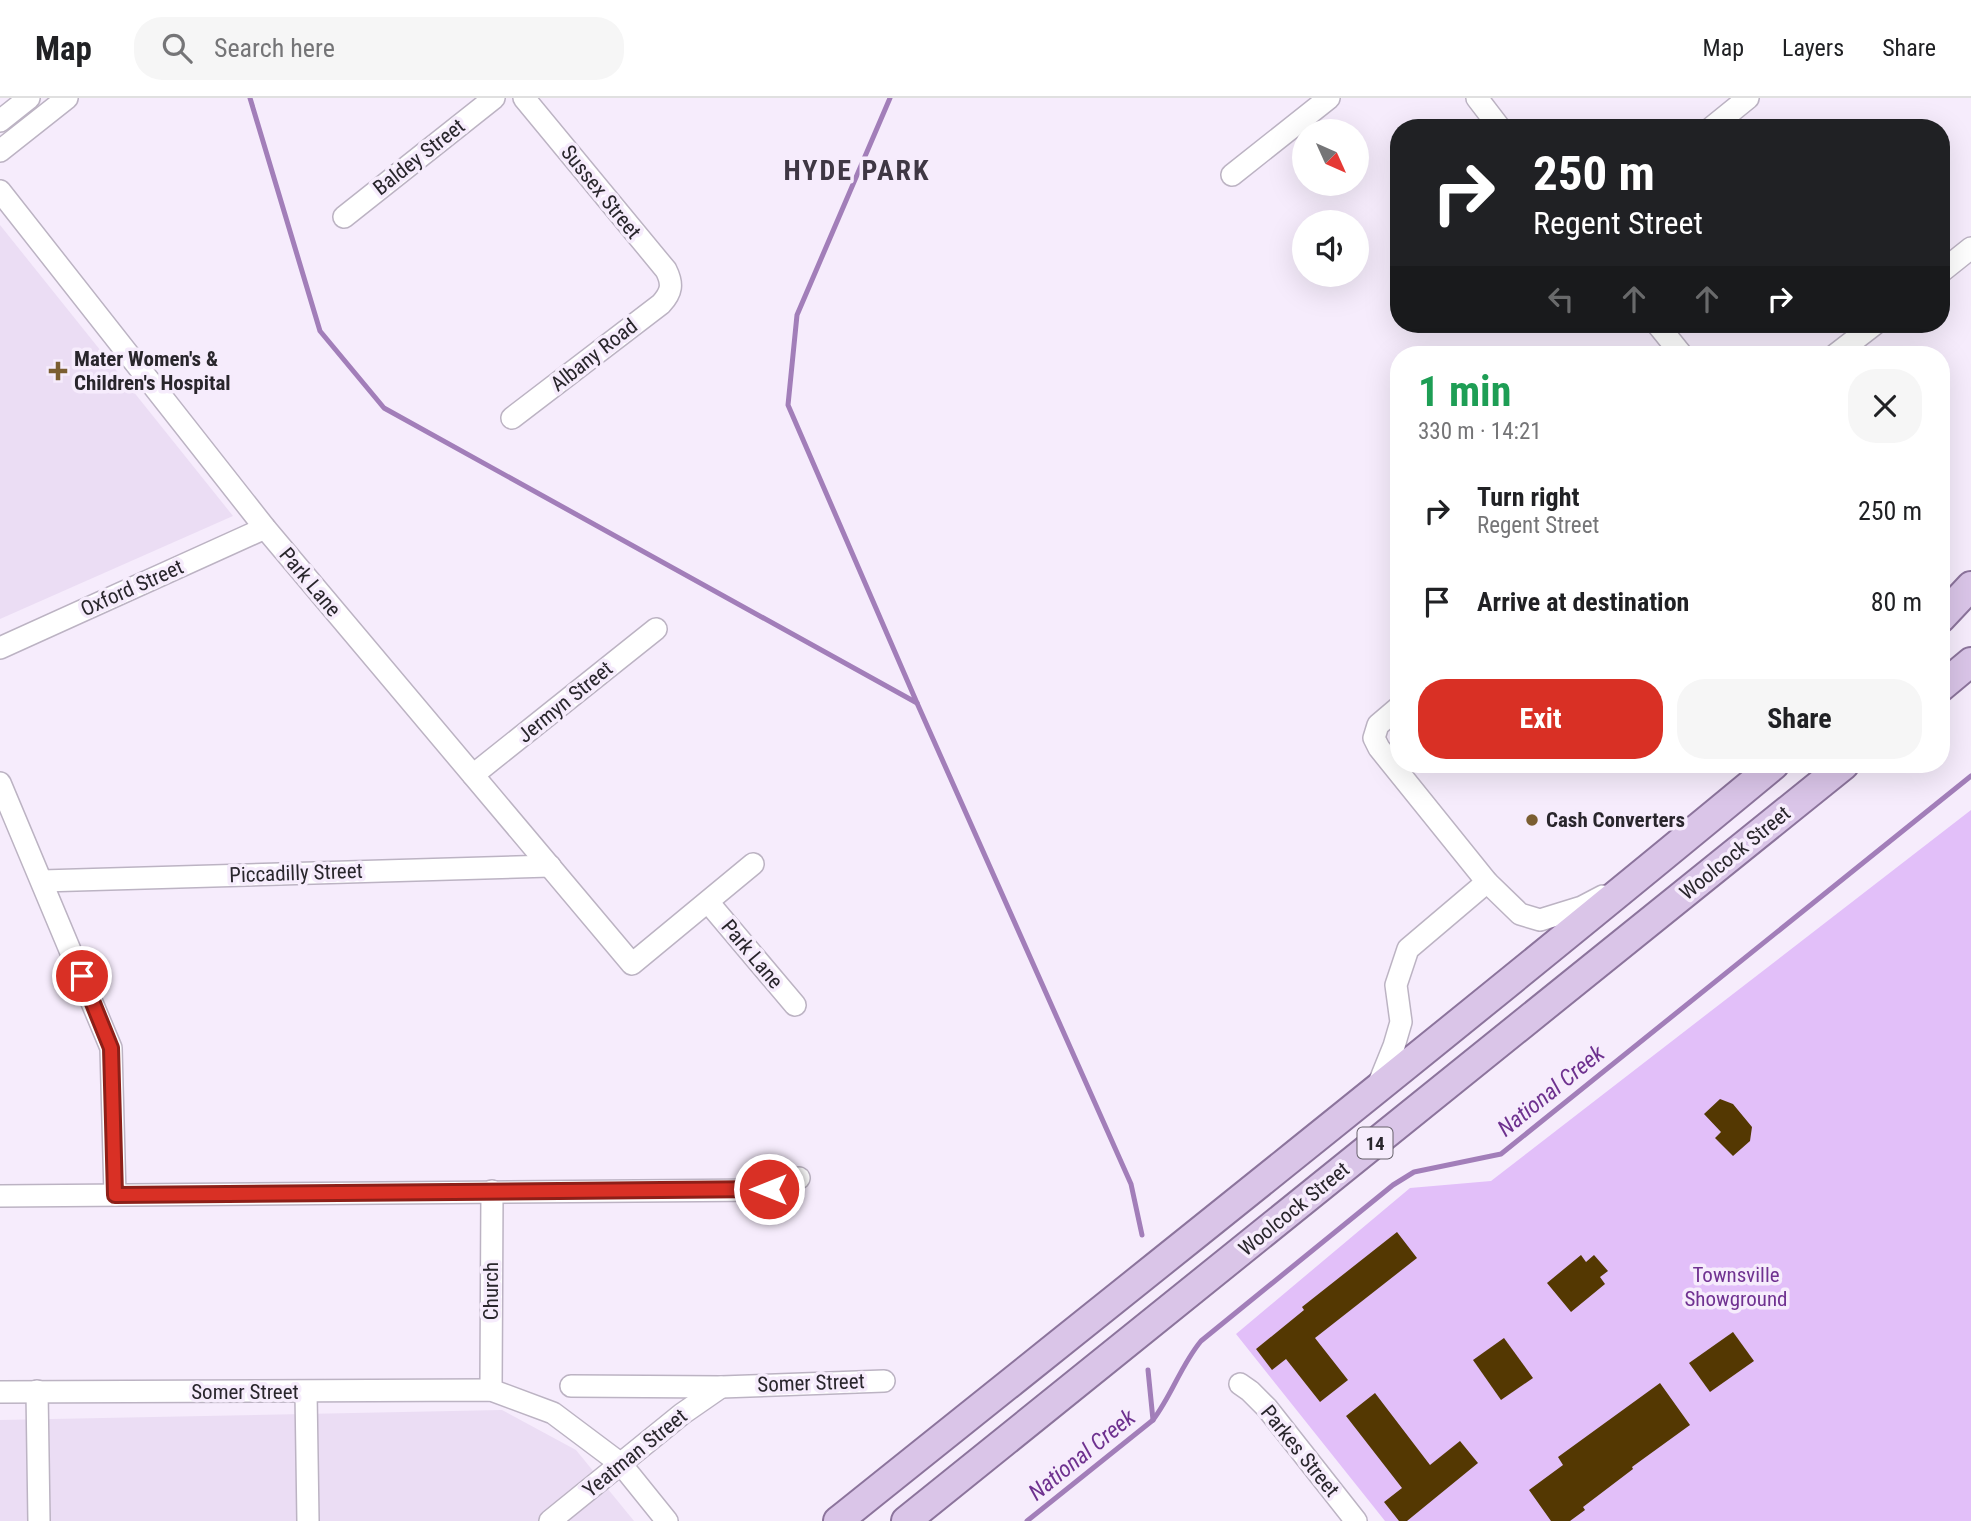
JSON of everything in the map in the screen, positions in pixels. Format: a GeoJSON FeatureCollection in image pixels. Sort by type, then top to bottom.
{"type":"FeatureCollection","features":[{"type":"Feature","properties":{"kind":"main road"},"geometry":{"type":"LineString","coordinates":[[1950,608],[1971,586]]}},
{"type":"Feature","properties":{"kind":"main road"},"geometry":{"type":"LineString","coordinates":[[1950,620],[1971,602]]}},
{"type":"Feature","properties":{"kind":"main road"},"geometry":{"type":"LineString","coordinates":[[1950,680],[1971,662]]}},
{"type":"Feature","properties":{"kind":"main road","name":"Woolcock Street"},"geometry":{"type":"LineString","coordinates":[[838,1521],[1376,1089],[1763,773]]}},
{"type":"Feature","properties":{"kind":"main road","name":"Woolcock Street"},"geometry":{"type":"LineString","coordinates":[[906,1521],[1834,773]]}},
{"type":"Feature","properties":{"kind":"street"},"geometry":{"type":"LineString","coordinates":[[0,121],[29,98]]}},
{"type":"Feature","properties":{"kind":"street"},"geometry":{"type":"LineString","coordinates":[[0,151],[67,98]]}},
{"type":"Feature","properties":{"kind":"street","name":"Baldey Street"},"geometry":{"type":"LineString","coordinates":[[344,216],[494,98]]}},
{"type":"Feature","properties":{"kind":"street","name":"Sussex Street"},"geometry":{"type":"LineString","coordinates":[[524,98],[666,270],[672,288]]}},
{"type":"Feature","properties":{"kind":"street"},"geometry":{"type":"LineString","coordinates":[[1232,175],[1329,98]]}},
{"type":"Feature","properties":{"kind":"street"},"geometry":{"type":"LineString","coordinates":[[1477,98],[1493,119]]}},
{"type":"Feature","properties":{"kind":"street"},"geometry":{"type":"LineString","coordinates":[[1722,119],[1748,98]]}},
{"type":"Feature","properties":{"kind":"street","name":"Park Lane"},"geometry":{"type":"LineString","coordinates":[[0,191],[265,528],[632,964],[708,902],[795,1005]]}},
{"type":"Feature","properties":{"kind":"street"},"geometry":{"type":"LineString","coordinates":[[1950,265],[1971,248]]}},
{"type":"Feature","properties":{"kind":"street","name":"Albany Road"},"geometry":{"type":"LineString","coordinates":[[512,418],[661,304],[672,288]]}},
{"type":"Feature","properties":{"kind":"street"},"geometry":{"type":"LineString","coordinates":[[1847,346],[1863,333]]}},
{"type":"Feature","properties":{"kind":"street","name":"Oxford Street"},"geometry":{"type":"LineString","coordinates":[[0,648],[265,528]]}},
{"type":"Feature","properties":{"kind":"street","name":"Jermyn Street"},"geometry":{"type":"LineString","coordinates":[[473,775],[656,629]]}},
{"type":"Feature","properties":{"kind":"street"},"geometry":{"type":"LineString","coordinates":[[1390,715],[1378,725],[1374,738],[1390,763]]}},
{"type":"Feature","properties":{"kind":"street"},"geometry":{"type":"LineString","coordinates":[[1399,773],[1488,882],[1520,914],[1540,920],[1582,907],[1634,880]]}},
{"type":"Feature","properties":{"kind":"street"},"geometry":{"type":"LineString","coordinates":[[0,783],[111,1048],[115,1195]]}},
{"type":"Feature","properties":{"kind":"street"},"geometry":{"type":"LineString","coordinates":[[708,902],[753,864]]}},
{"type":"Feature","properties":{"kind":"street","name":"Piccadilly Street"},"geometry":{"type":"LineString","coordinates":[[42,881],[550,866]]}},
{"type":"Feature","properties":{"kind":"street"},"geometry":{"type":"LineString","coordinates":[[1376,1089],[1401,1022],[1396,985],[1408,949],[1488,882]]}},
{"type":"Feature","properties":{"kind":"street"},"geometry":{"type":"LineString","coordinates":[[0,1196],[769,1189],[799,1178]]}},
{"type":"Feature","properties":{"kind":"street","name":"Church"},"geometry":{"type":"LineString","coordinates":[[491,1390],[492,1191]]}},
{"type":"Feature","properties":{"kind":"street","name":"Somer Street"},"geometry":{"type":"LineString","coordinates":[[571,1385],[721,1387],[884,1381]]}},
{"type":"Feature","properties":{"kind":"street","name":"Parkes Street"},"geometry":{"type":"LineString","coordinates":[[1240,1384],[1267,1408],[1356,1521]]}},
{"type":"Feature","properties":{"kind":"street","name":"Yeatman Street"},"geometry":{"type":"LineString","coordinates":[[550,1521],[690,1408],[721,1387]]}},
{"type":"Feature","properties":{"kind":"street"},"geometry":{"type":"LineString","coordinates":[[491,1390],[553,1413],[621,1464],[667,1521]]}},
{"type":"Feature","properties":{"kind":"street","name":"Somer Street"},"geometry":{"type":"LineString","coordinates":[[0,1392],[491,1390]]}},
{"type":"Feature","properties":{"kind":"street"},"geometry":{"type":"LineString","coordinates":[[37,1391],[39,1521]]}},
{"type":"Feature","properties":{"kind":"street"},"geometry":{"type":"LineString","coordinates":[[306,1392],[308,1521]]}},
{"type":"Feature","properties":{"kind":"shaded area","name":"Mater Women's & Children's Hospital"},"geometry":{"type":"Polygon","coordinates":[[[0,225],[233,516],[0,619],[0,225]]]}},
{"type":"Feature","properties":{"kind":"shaded area"},"geometry":{"type":"Polygon","coordinates":[[[502,1410],[576,1450],[634,1521],[0,1521],[0,1420],[502,1410]]]}},
{"type":"Feature","properties":{"kind":"green space","name":"Townsville Showground"},"geometry":{"type":"Polygon","coordinates":[[[1971,810],[1971,1521],[1385,1521],[1236,1334],[1410,1188],[1491,1181],[1971,810]]]}},
{"type":"Feature","properties":{"kind":"building"},"geometry":{"type":"Polygon","coordinates":[[[1720,1099],[1733,1104],[1752,1127],[1750,1141],[1733,1156],[1715,1138],[1721,1132],[1704,1114],[1720,1099]]]}},
{"type":"Feature","properties":{"kind":"building"},"geometry":{"type":"Polygon","coordinates":[[[1397,1232],[1417,1258],[1315,1338],[1348,1380],[1320,1402],[1286,1359],[1272,1370],[1256,1349],[1304,1310],[1302,1307],[1397,1232]]]}},
{"type":"Feature","properties":{"kind":"building"},"geometry":{"type":"Polygon","coordinates":[[[1581,1255],[1586,1262],[1594,1255],[1608,1271],[1600,1277],[1605,1284],[1571,1312],[1547,1283],[1581,1255]]]}},
{"type":"Feature","properties":{"kind":"building"},"geometry":{"type":"Polygon","coordinates":[[[1733,1332],[1754,1361],[1710,1392],[1689,1363],[1733,1332]]]}},
{"type":"Feature","properties":{"kind":"building"},"geometry":{"type":"Polygon","coordinates":[[[1504,1338],[1533,1378],[1501,1400],[1473,1360],[1504,1338]]]}},
{"type":"Feature","properties":{"kind":"building"},"geometry":{"type":"Polygon","coordinates":[[[1660,1383],[1690,1425],[1632,1467],[1633,1469],[1583,1507],[1585,1510],[1570,1521],[1551,1521],[1529,1490],[1563,1465],[1558,1457],[1660,1383]]]}},
{"type":"Feature","properties":{"kind":"building"},"geometry":{"type":"Polygon","coordinates":[[[1375,1393],[1430,1465],[1460,1441],[1478,1463],[1407,1521],[1399,1521],[1384,1502],[1402,1488],[1346,1416],[1375,1393]]]}},
{"type":"Feature","properties":{"kind":"waterway"},"geometry":{"type":"LineString","coordinates":[[250,98],[320,331],[384,408],[917,703]]}},
{"type":"Feature","properties":{"kind":"waterway"},"geometry":{"type":"LineString","coordinates":[[890,98],[797,315],[788,405],[1131,1184],[1142,1235]]}},
{"type":"Feature","properties":{"kind":"waterway","name":"National Creek"},"geometry":{"type":"LineString","coordinates":[[1027,1521],[1153,1420],[1201,1341],[1393,1185],[1414,1172],[1501,1154],[1971,776]]}},
{"type":"Feature","properties":{"kind":"waterway"},"geometry":{"type":"LineString","coordinates":[[1148,1370],[1153,1420]]}},
{"type":"Feature","properties":{"kind":"place","name":"Mater Women's & Children's Hospital"},"geometry":{"type":"Point","coordinates":[58,371]}},
{"type":"Feature","properties":{"kind":"place","name":"Cash Converters"},"geometry":{"type":"Point","coordinates":[1532,820]}},
{"type":"Feature","properties":{"kind":"district","name":"HYDE PARK"},"geometry":{"type":"Point","coordinates":[857,170]}},
{"type":"Feature","properties":{"kind":"route"},"geometry":{"type":"LineString","coordinates":[[82,976],[111,1048],[115,1195],[769,1189]]}}]}
